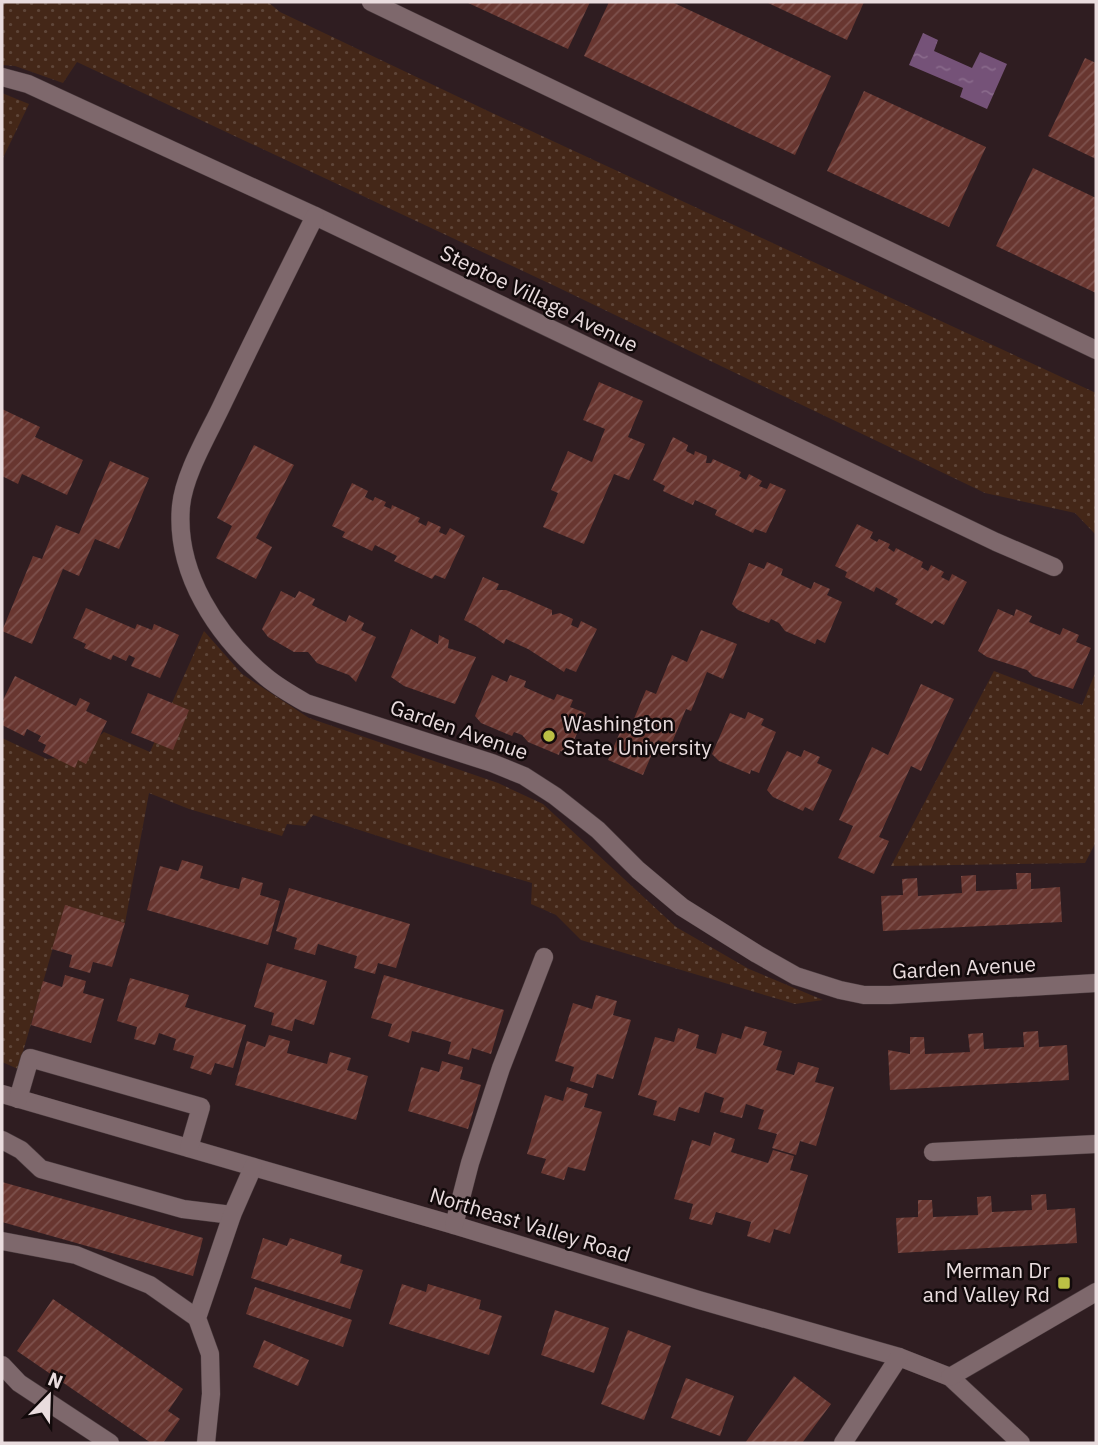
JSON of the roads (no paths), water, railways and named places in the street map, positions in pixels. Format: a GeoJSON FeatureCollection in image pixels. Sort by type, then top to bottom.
{"type":"FeatureCollection","features":[{"type":"Feature","properties":{"kind":"street"},"geometry":{"type":"LineString","coordinates":[[378,3],[1096,350]]}},
{"type":"Feature","properties":{"kind":"street","name":"Steptoe Village Avenue"},"geometry":{"type":"LineString","coordinates":[[2,77],[28,84],[315,216],[996,542],[1054,567]]}},
{"type":"Feature","properties":{"kind":"street","name":"Garden Avenue"},"geometry":{"type":"LineString","coordinates":[[315,216],[203,444],[184,488],[181,506],[181,530],[190,574],[212,616],[244,656],[265,676],[306,703],[492,763],[524,776],[555,796],[598,830],[638,870],[682,907],[796,975],[863,995],[1096,983]]}},
{"type":"Feature","properties":{"kind":"street"},"geometry":{"type":"LineString","coordinates":[[454,1224],[500,1068],[544,957]]}},
{"type":"Feature","properties":{"kind":"street"},"geometry":{"type":"LineString","coordinates":[[10,1097],[30,1058],[201,1107],[189,1148]]}},
{"type":"Feature","properties":{"kind":"street","name":"Northeast Valley Road"},"geometry":{"type":"LineString","coordinates":[[10,1097],[454,1224],[699,1300],[899,1357],[950,1377],[1021,1443]]}},
{"type":"Feature","properties":{"kind":"street"},"geometry":{"type":"LineString","coordinates":[[2,1140],[21,1150],[41,1168],[183,1209],[232,1216]]}},
{"type":"Feature","properties":{"kind":"street"},"geometry":{"type":"LineString","coordinates":[[933,1152],[1096,1144]]}},
{"type":"Feature","properties":{"kind":"street"},"geometry":{"type":"LineString","coordinates":[[197,1318],[232,1216],[253,1167]]}},
{"type":"Feature","properties":{"kind":"street"},"geometry":{"type":"LineString","coordinates":[[2,1241],[76,1255],[150,1285],[197,1318],[210,1354],[211,1394],[206,1443]]}},
{"type":"Feature","properties":{"kind":"street"},"geometry":{"type":"LineString","coordinates":[[950,1377],[1096,1292]]}},
{"type":"Feature","properties":{"kind":"street"},"geometry":{"type":"LineString","coordinates":[[843,1443],[899,1357]]}},
{"type":"Feature","properties":{"kind":"street"},"geometry":{"type":"LineString","coordinates":[[2,1365],[19,1382],[110,1443]]}},
{"type":"Feature","properties":{"kind":"water"},"geometry":{"type":"Polygon","coordinates":[[[923,33],[938,40],[934,51],[972,68],[980,52],[1007,64],[987,109],[960,97],[963,88],[909,65],[923,33]]]}},
{"type":"Feature","properties":{"kind":"place","name":"Washington State University"},"geometry":{"type":"Point","coordinates":[549,736]}},
{"type":"Feature","properties":{"kind":"place","name":"Merman Dr and Valley Rd"},"geometry":{"type":"Point","coordinates":[1064,1283]}}]}
